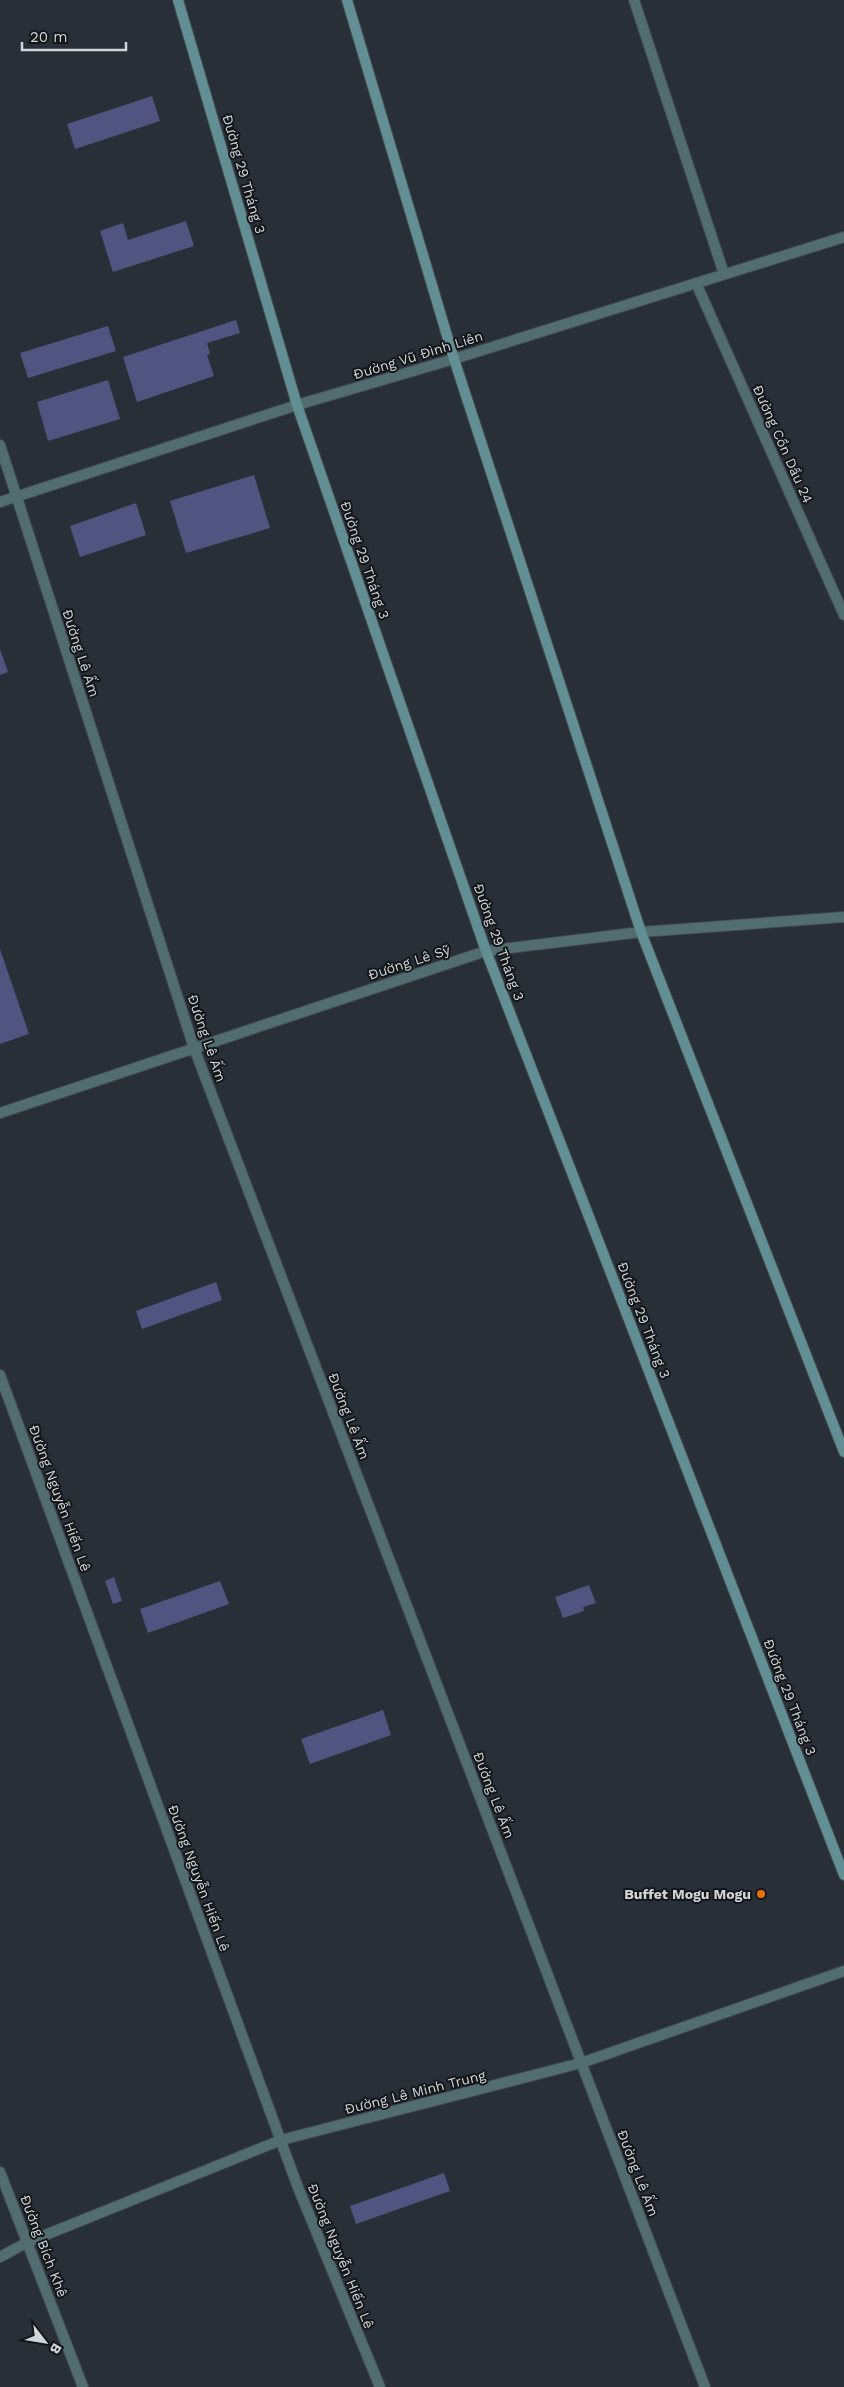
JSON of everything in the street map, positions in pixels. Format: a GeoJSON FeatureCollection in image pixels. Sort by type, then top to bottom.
{"type":"FeatureCollection","features":[{"type":"Feature","properties":{"kind":"street","name":"Đường 29 Tháng 3"},"geometry":{"type":"LineString","coordinates":[[178,0],[297,404],[486,951],[844,1875]]}},
{"type":"Feature","properties":{"kind":"street"},"geometry":{"type":"LineString","coordinates":[[347,0],[454,359],[641,932],[844,1452]]}},
{"type":"Feature","properties":{"kind":"street"},"geometry":{"type":"LineString","coordinates":[[634,0],[724,274]]}},
{"type":"Feature","properties":{"kind":"street","name":"Đường Vũ Đình Liên"},"geometry":{"type":"LineString","coordinates":[[0,502],[297,404],[454,359],[844,237]]}},
{"type":"Feature","properties":{"kind":"street","name":"Đường Cồn Dầu 24"},"geometry":{"type":"LineString","coordinates":[[696,283],[844,616]]}},
{"type":"Feature","properties":{"kind":"street","name":"Đường Lê Ấm"},"geometry":{"type":"LineString","coordinates":[[0,444],[194,1048],[705,2387]]}},
{"type":"Feature","properties":{"kind":"street","name":"Đường Lê Sỹ"},"geometry":{"type":"LineString","coordinates":[[0,1113],[486,951],[641,932],[844,917]]}},
{"type":"Feature","properties":{"kind":"street","name":"Đường Nguyễn Hiến Lê"},"geometry":{"type":"LineString","coordinates":[[0,1375],[281,2140],[380,2387]]}},
{"type":"Feature","properties":{"kind":"street","name":"Đường Lê Minh Trung"},"geometry":{"type":"LineString","coordinates":[[0,2257],[28,2242],[281,2140],[581,2063],[844,1971]]}},
{"type":"Feature","properties":{"kind":"street","name":"Đường Bích Khê"},"geometry":{"type":"LineString","coordinates":[[0,2172],[83,2387]]}},
{"type":"Feature","properties":{"kind":"building"},"geometry":{"type":"Polygon","coordinates":[[[152,96],[160,121],[75,149],[67,124],[152,96]]]}},
{"type":"Feature","properties":{"kind":"building"},"geometry":{"type":"Polygon","coordinates":[[[186,221],[194,246],[113,272],[100,231],[123,223],[128,240],[186,221]]]}},
{"type":"Feature","properties":{"kind":"building"},"geometry":{"type":"Polygon","coordinates":[[[236,320],[240,333],[207,343],[210,354],[207,355],[214,376],[137,402],[123,357],[236,320]]]}},
{"type":"Feature","properties":{"kind":"building"},"geometry":{"type":"Polygon","coordinates":[[[108,326],[116,351],[28,378],[20,353],[108,326]]]}},
{"type":"Feature","properties":{"kind":"building"},"geometry":{"type":"Polygon","coordinates":[[[108,380],[120,419],[48,441],[37,402],[108,380]]]}},
{"type":"Feature","properties":{"kind":"building"},"geometry":{"type":"Polygon","coordinates":[[[254,475],[270,528],[186,553],[170,501],[254,475]]]}},
{"type":"Feature","properties":{"kind":"building"},"geometry":{"type":"Polygon","coordinates":[[[136,503],[146,535],[80,557],[70,526],[136,503]]]}},
{"type":"Feature","properties":{"kind":"building"},"geometry":{"type":"Polygon","coordinates":[[[0,649],[8,672],[0,675],[0,649]]]}},
{"type":"Feature","properties":{"kind":"building"},"geometry":{"type":"Polygon","coordinates":[[[0,949],[29,1034],[0,1044],[0,949]]]}},
{"type":"Feature","properties":{"kind":"building"},"geometry":{"type":"Polygon","coordinates":[[[216,1282],[222,1300],[142,1329],[136,1311],[216,1282]]]}},
{"type":"Feature","properties":{"kind":"building"},"geometry":{"type":"Polygon","coordinates":[[[114,1577],[122,1601],[113,1604],[105,1581],[114,1577]]]}},
{"type":"Feature","properties":{"kind":"building"},"geometry":{"type":"Polygon","coordinates":[[[220,1581],[229,1604],[148,1633],[140,1609],[220,1581]]]}},
{"type":"Feature","properties":{"kind":"building"},"geometry":{"type":"Polygon","coordinates":[[[589,1585],[596,1603],[583,1607],[584,1611],[563,1618],[555,1597],[589,1585]]]}},
{"type":"Feature","properties":{"kind":"building"},"geometry":{"type":"Polygon","coordinates":[[[383,1710],[391,1735],[310,1764],[301,1739],[383,1710]]]}},
{"type":"Feature","properties":{"kind":"building"},"geometry":{"type":"Polygon","coordinates":[[[444,2173],[450,2191],[356,2224],[350,2206],[444,2173]]]}},
{"type":"Feature","properties":{"kind":"place","name":"Buffet Mogu Mogu"},"geometry":{"type":"Point","coordinates":[761,1894]}}]}
